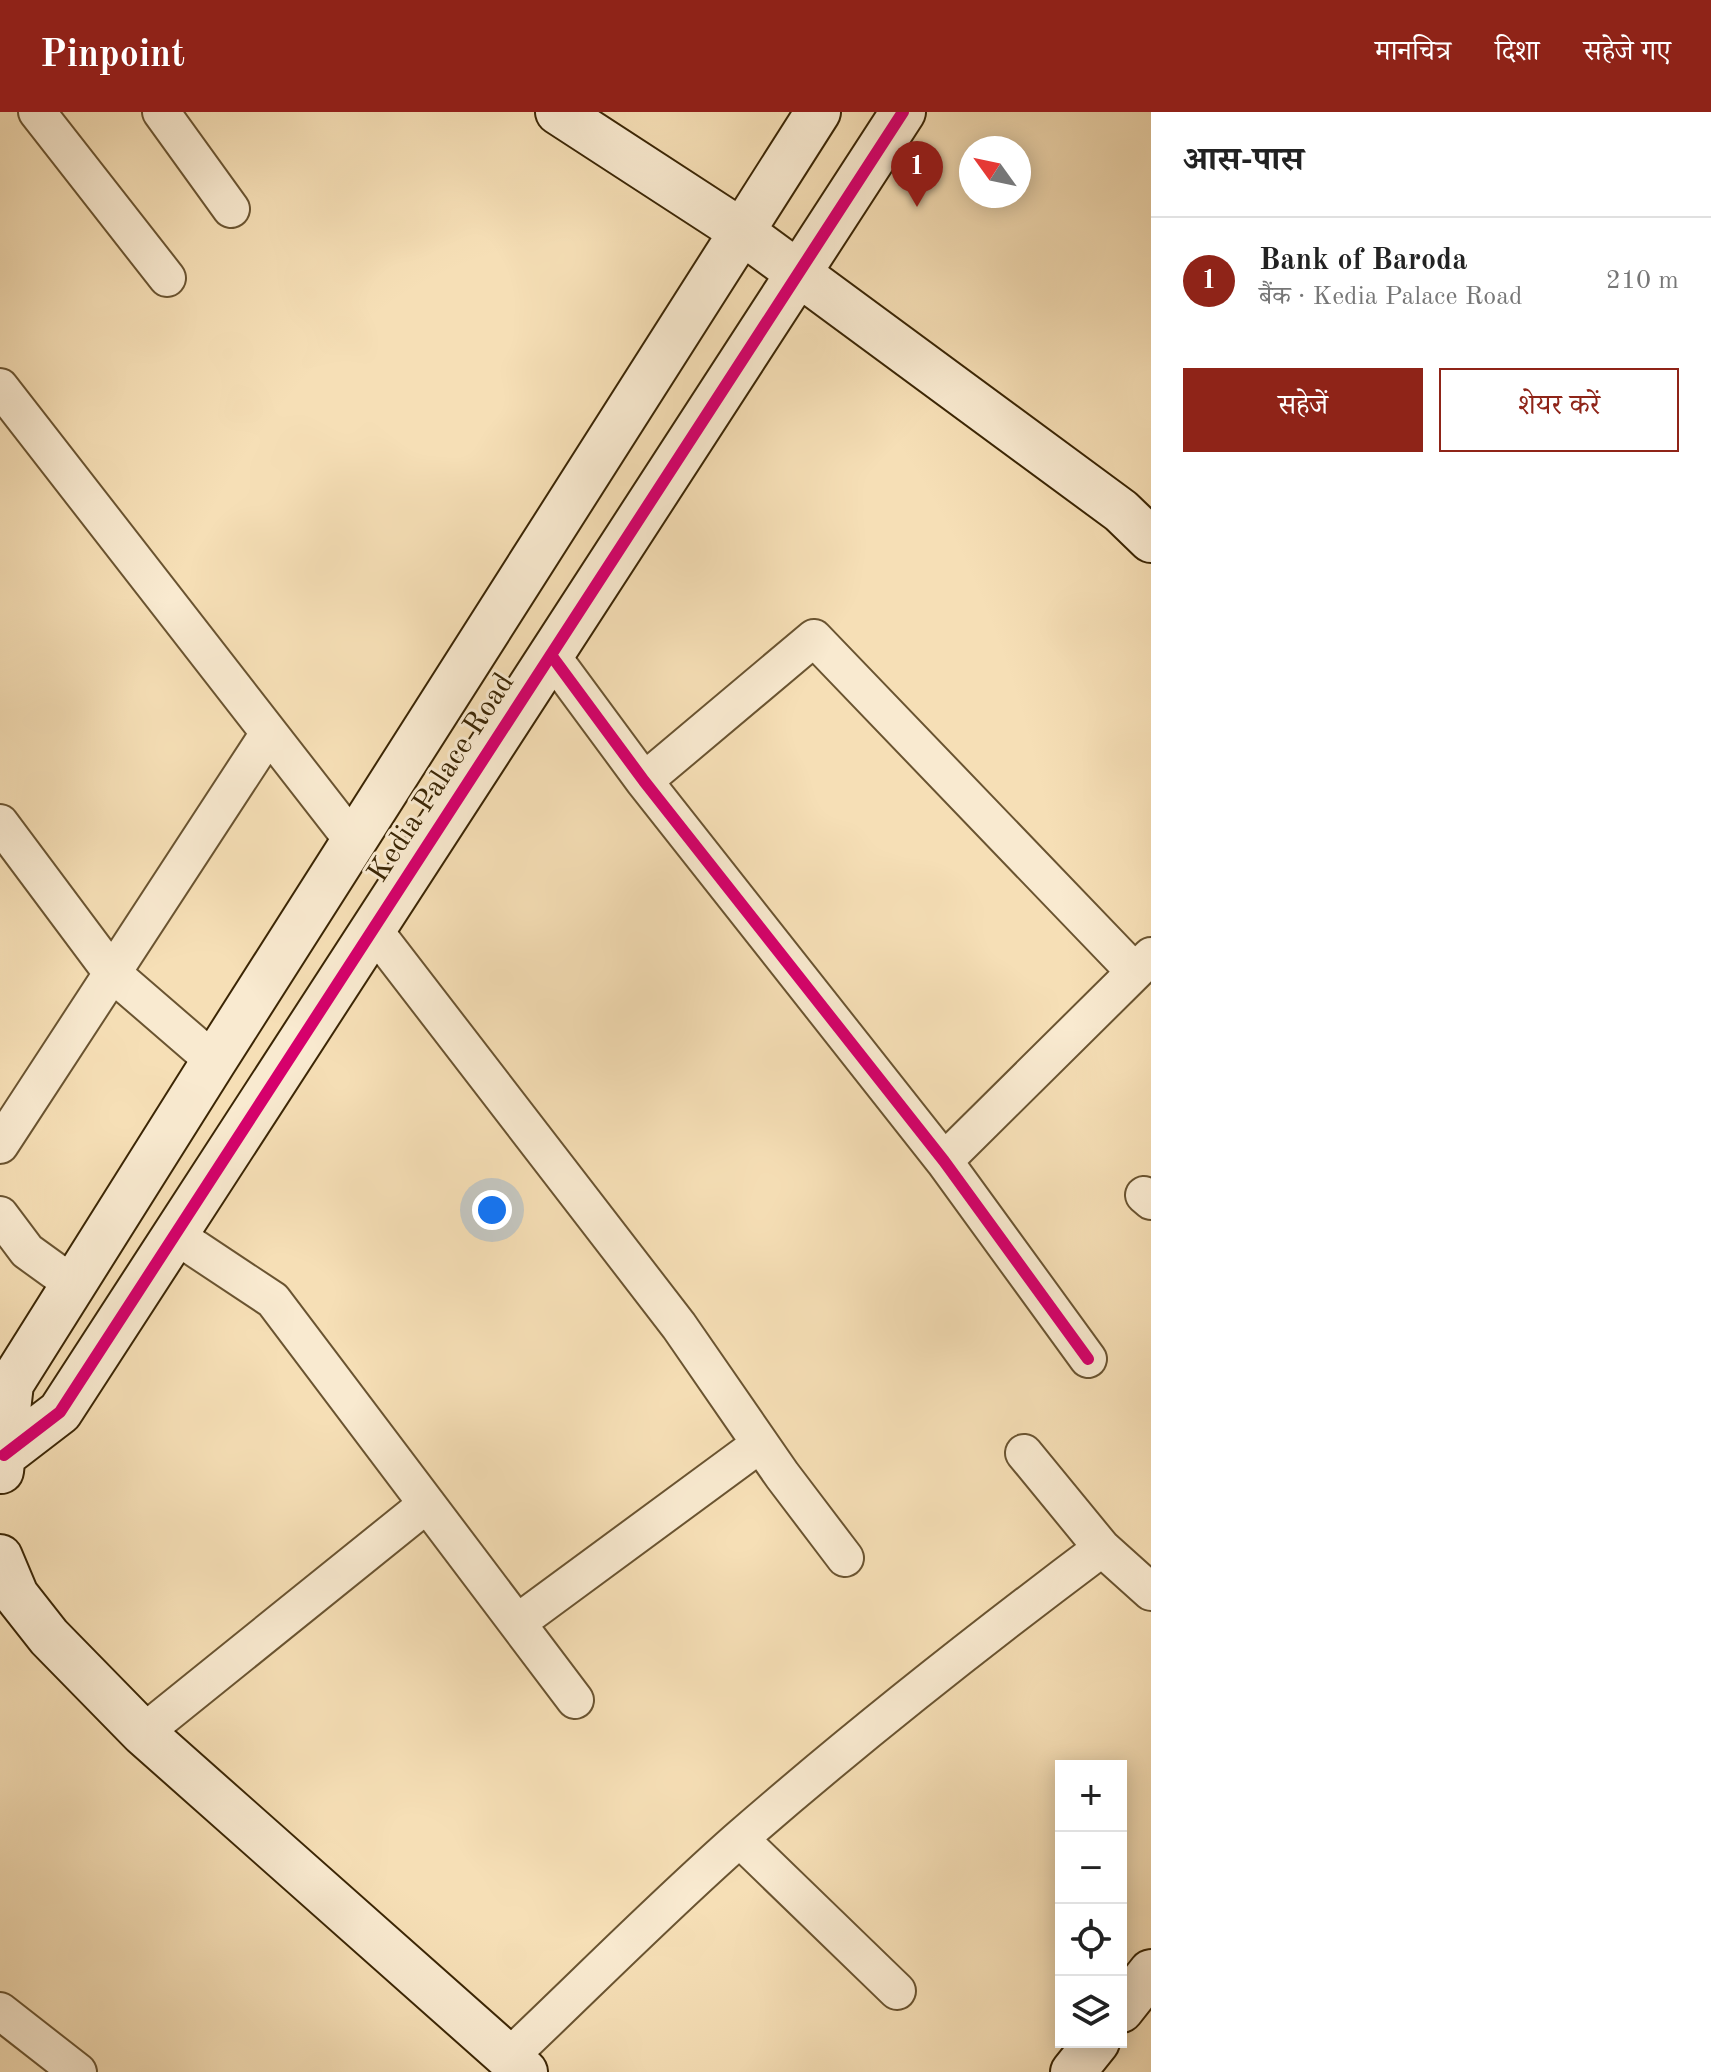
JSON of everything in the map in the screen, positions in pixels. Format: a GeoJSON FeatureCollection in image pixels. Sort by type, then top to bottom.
{"type":"FeatureCollection","features":[{"type":"Feature","properties":{"kind":"street"},"geometry":{"type":"LineString","coordinates":[[37,112],[167,278]]}},
{"type":"Feature","properties":{"kind":"street"},"geometry":{"type":"LineString","coordinates":[[161,112],[231,209]]}},
{"type":"Feature","properties":{"kind":"street"},"geometry":{"type":"LineString","coordinates":[[558,112],[741,231],[1121,511],[1151,540]]}},
{"type":"Feature","properties":{"kind":"street","name":"Kedia Palace Road"},"geometry":{"type":"LineString","coordinates":[[2,1466],[11,1384],[818,112]]}},
{"type":"Feature","properties":{"kind":"street","name":"Kedia Palace Road"},"geometry":{"type":"LineString","coordinates":[[2,1466],[60,1412],[903,112]]}},
{"type":"Feature","properties":{"kind":"street"},"geometry":{"type":"LineString","coordinates":[[0,387],[354,842]]}},
{"type":"Feature","properties":{"kind":"street"},"geometry":{"type":"LineString","coordinates":[[644,781],[814,638],[1143,964],[944,1161]]}},
{"type":"Feature","properties":{"kind":"street"},"geometry":{"type":"LineString","coordinates":[[551,655],[644,781],[944,1161],[1088,1359]]}},
{"type":"Feature","properties":{"kind":"street"},"geometry":{"type":"LineString","coordinates":[[0,1145],[269,733]]}},
{"type":"Feature","properties":{"kind":"street"},"geometry":{"type":"LineString","coordinates":[[0,823],[112,973],[214,1061]]}},
{"type":"Feature","properties":{"kind":"street"},"geometry":{"type":"LineString","coordinates":[[373,929],[679,1326],[760,1444],[845,1558]]}},
{"type":"Feature","properties":{"kind":"street"},"geometry":{"type":"LineString","coordinates":[[0,1215],[27,1251],[74,1285]]}},
{"type":"Feature","properties":{"kind":"street"},"geometry":{"type":"LineString","coordinates":[[175,1235],[273,1300],[575,1700]]}},
{"type":"Feature","properties":{"kind":"street"},"geometry":{"type":"LineString","coordinates":[[517,1623],[760,1444]]}},
{"type":"Feature","properties":{"kind":"street"},"geometry":{"type":"LineString","coordinates":[[1024,1453],[1102,1548],[1151,1592]]}},
{"type":"Feature","properties":{"kind":"street"},"geometry":{"type":"LineString","coordinates":[[143,1733],[427,1504]]}},
{"type":"Feature","properties":{"kind":"street"},"geometry":{"type":"LineString","coordinates":[[0,1557],[16,1595],[49,1637],[143,1733],[517,2065],[654,1917],[740,1839],[976,1642],[1102,1548]]}},
{"type":"Feature","properties":{"kind":"street"},"geometry":{"type":"LineString","coordinates":[[740,1839],[897,1991]]}},
{"type":"Feature","properties":{"kind":"street"},"geometry":{"type":"LineString","coordinates":[[1127,2002],[1151,1972]]}},
{"type":"Feature","properties":{"kind":"street"},"geometry":{"type":"LineString","coordinates":[[0,2011],[78,2072]]}},
{"type":"Feature","properties":{"kind":"street"},"geometry":{"type":"LineString","coordinates":[[1073,2072],[1092,2048]]}},
{"type":"Feature","properties":{"kind":"cycle path"},"geometry":{"type":"LineString","coordinates":[[4,1455],[60,1412],[903,112]]}},
{"type":"Feature","properties":{"kind":"cycle path"},"geometry":{"type":"LineString","coordinates":[[551,655],[644,781],[944,1161],[1088,1359]]}},
{"type":"Feature","properties":{"kind":"place","name":"Bank of Baroda"},"geometry":{"type":"Point","coordinates":[917,207]}}]}
